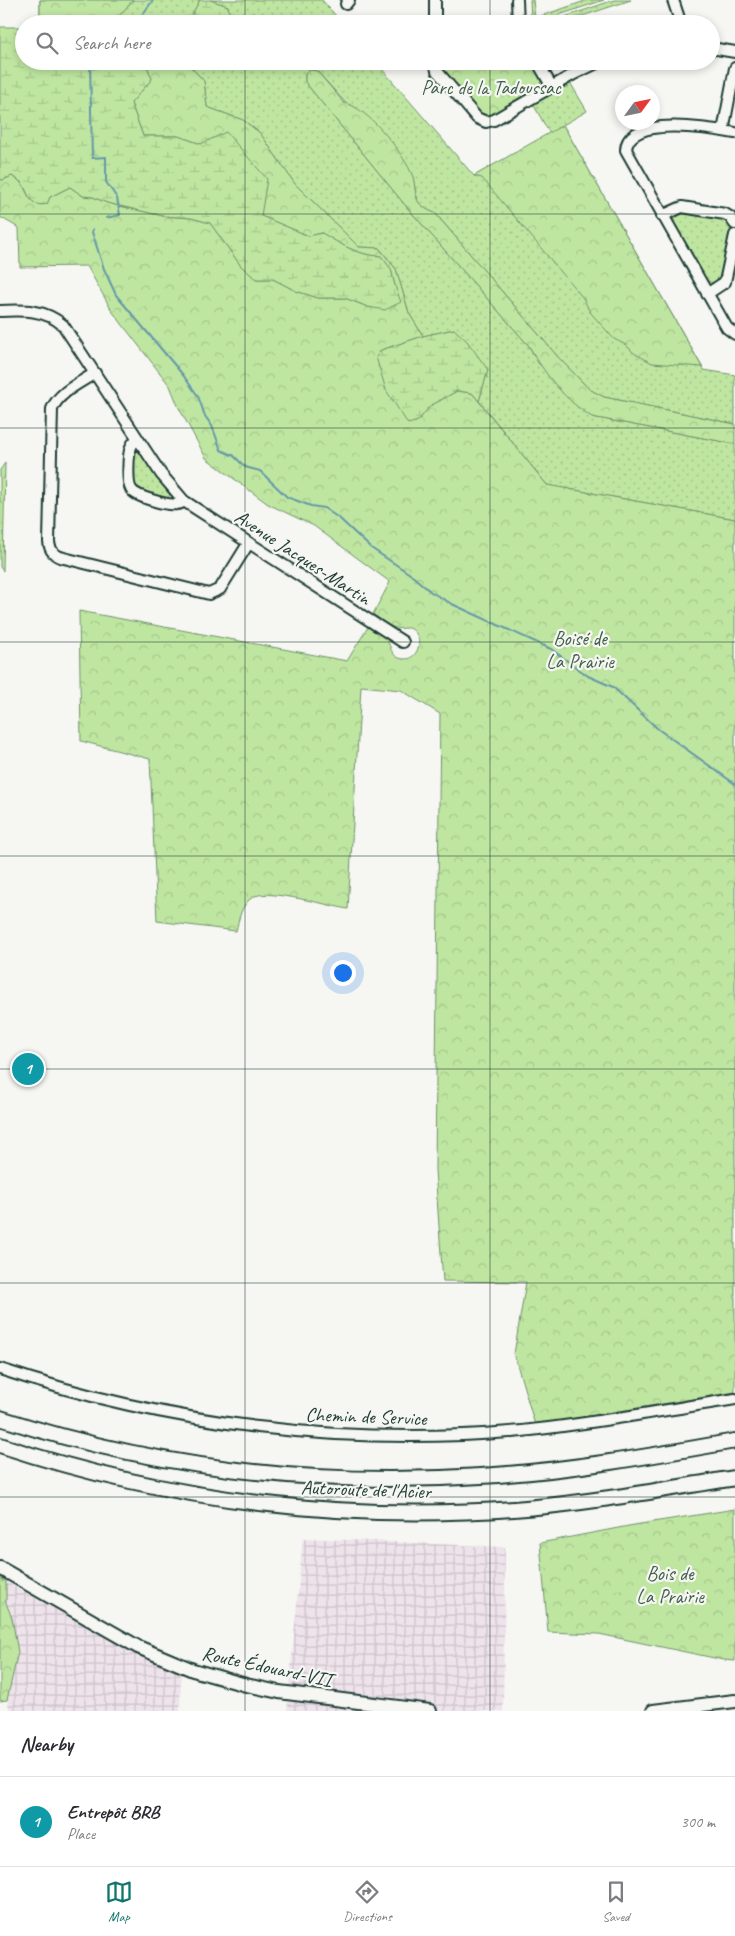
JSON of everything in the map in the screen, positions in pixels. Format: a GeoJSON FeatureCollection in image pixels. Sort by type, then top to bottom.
{"type":"FeatureCollection","features":[{"type":"Feature","properties":{"kind":"highway","name":"Autoroute de l'Acier"},"geometry":{"type":"LineString","coordinates":[[0,1418],[58,1435],[161,1459],[264,1473],[346,1479],[448,1478],[540,1471],[735,1441]]}},
{"type":"Feature","properties":{"kind":"highway","name":"Autoroute de l'Acier"},"geometry":{"type":"LineString","coordinates":[[0,1445],[92,1472],[179,1491],[260,1504],[352,1511],[437,1512],[525,1508],[623,1496],[735,1478]]}},
{"type":"Feature","properties":{"kind":"main road","name":"Route Édouard-VII"},"geometry":{"type":"LineString","coordinates":[[0,1568],[138,1648],[186,1668],[272,1690],[430,1711]]}},
{"type":"Feature","properties":{"kind":"main road"},"geometry":{"type":"LineString","coordinates":[[653,1711],[735,1701]]}},
{"type":"Feature","properties":{"kind":"street"},"geometry":{"type":"LineString","coordinates":[[435,0],[435,15]]}},
{"type":"Feature","properties":{"kind":"street"},"geometry":{"type":"LineString","coordinates":[[517,0],[518,15]]}},
{"type":"Feature","properties":{"kind":"street"},"geometry":{"type":"LineString","coordinates":[[674,0],[678,15]]}},
{"type":"Feature","properties":{"kind":"street"},"geometry":{"type":"LineString","coordinates":[[720,50],[735,52]]}},
{"type":"Feature","properties":{"kind":"street"},"geometry":{"type":"LineString","coordinates":[[723,131],[735,68]]}},
{"type":"Feature","properties":{"kind":"street"},"geometry":{"type":"LineString","coordinates":[[437,70],[477,118],[486,122],[494,120],[584,70]]}},
{"type":"Feature","properties":{"kind":"street"},"geometry":{"type":"LineString","coordinates":[[542,70],[552,87]]}},
{"type":"Feature","properties":{"kind":"street"},"geometry":{"type":"LineString","coordinates":[[735,134],[692,127],[669,127],[647,130],[630,138],[626,143],[627,154],[662,216],[727,328],[735,334]]}},
{"type":"Feature","properties":{"kind":"street"},"geometry":{"type":"LineString","coordinates":[[662,216],[678,208],[686,207],[724,214],[730,217],[735,224]]}},
{"type":"Feature","properties":{"kind":"street"},"geometry":{"type":"LineString","coordinates":[[707,294],[725,282],[735,235]]}},
{"type":"Feature","properties":{"kind":"street","name":"Avenue Jacques-Martin"},"geometry":{"type":"LineString","coordinates":[[0,310],[35,312],[54,318],[68,330],[166,481],[184,501],[248,544],[403,642]]}},
{"type":"Feature","properties":{"kind":"street"},"geometry":{"type":"LineString","coordinates":[[95,373],[61,395],[54,403],[52,409],[49,542],[51,550],[64,558],[209,594],[220,589],[248,544]]}},
{"type":"Feature","properties":{"kind":"street"},"geometry":{"type":"LineString","coordinates":[[138,439],[132,444],[130,450],[129,483],[131,490],[138,496],[168,504],[176,505],[184,501]]}},
{"type":"Feature","properties":{"kind":"street","name":"Chemin de Service"},"geometry":{"type":"LineString","coordinates":[[0,1369],[67,1389],[169,1414],[271,1430],[354,1436],[444,1435],[521,1431],[578,1424],[735,1398]]}},
{"type":"Feature","properties":{"kind":"shaded area"},"geometry":{"type":"Polygon","coordinates":[[[303,1538],[505,1547],[503,1711],[287,1711],[303,1538]]]}},
{"type":"Feature","properties":{"kind":"shaded area"},"geometry":{"type":"Polygon","coordinates":[[[6,1582],[131,1651],[181,1673],[180,1711],[10,1711],[7,1700],[18,1652],[12,1618],[6,1604],[6,1582]]]}},
{"type":"Feature","properties":{"kind":"green space"},"geometry":{"type":"Polygon","coordinates":[[[40,0],[200,0],[192,15],[40,15],[40,0]]]}},
{"type":"Feature","properties":{"kind":"green space"},"geometry":{"type":"Polygon","coordinates":[[[40,0],[133,0],[120,15],[40,15],[40,0]]]}},
{"type":"Feature","properties":{"kind":"green space"},"geometry":{"type":"Polygon","coordinates":[[[200,0],[210,0],[228,6],[230,15],[192,15],[200,0]]]}},
{"type":"Feature","properties":{"kind":"green space"},"geometry":{"type":"Polygon","coordinates":[[[210,0],[322,0],[335,15],[230,15],[228,6],[210,0]]]}},
{"type":"Feature","properties":{"kind":"green space"},"geometry":{"type":"Polygon","coordinates":[[[530,0],[533,0],[535,15],[531,15],[530,0]]]}},
{"type":"Feature","properties":{"kind":"green space"},"geometry":{"type":"Polygon","coordinates":[[[588,0],[604,0],[559,15],[544,15],[588,0]]]}},
{"type":"Feature","properties":{"kind":"green space"},"geometry":{"type":"Polygon","coordinates":[[[614,0],[631,0],[585,15],[570,15],[614,0]]]}},
{"type":"Feature","properties":{"kind":"green space"},"geometry":{"type":"Polygon","coordinates":[[[0,27],[15,27],[15,70],[148,70],[152,79],[131,103],[143,136],[178,136],[201,144],[226,132],[267,179],[261,216],[309,236],[322,233],[357,252],[381,256],[391,269],[401,302],[385,310],[368,307],[345,298],[318,298],[296,291],[273,279],[256,279],[241,266],[210,223],[191,218],[163,216],[107,203],[93,197],[83,196],[70,187],[50,197],[47,204],[36,204],[30,199],[22,183],[18,180],[12,176],[3,180],[0,179],[0,27]]]}},
{"type":"Feature","properties":{"kind":"green space","name":"Boisé de La Prairie"},"geometry":{"type":"Polygon","coordinates":[[[148,70],[194,70],[204,81],[207,107],[243,120],[260,133],[295,184],[359,247],[379,248],[396,269],[409,313],[423,336],[381,350],[418,421],[430,406],[457,391],[472,393],[547,485],[735,519],[735,1392],[535,1425],[514,1354],[526,1282],[443,1281],[435,1170],[440,714],[401,690],[361,686],[348,909],[299,898],[260,895],[253,897],[246,904],[241,912],[236,931],[157,921],[150,759],[81,741],[79,611],[347,661],[368,627],[386,638],[393,653],[399,658],[410,658],[414,655],[419,646],[419,641],[412,629],[393,627],[373,614],[390,582],[314,526],[268,504],[206,458],[179,408],[170,386],[112,311],[87,266],[20,267],[19,228],[0,217],[0,179],[3,180],[12,176],[20,182],[30,199],[36,204],[47,204],[50,197],[70,187],[83,196],[93,197],[107,203],[163,216],[191,218],[210,223],[241,266],[256,279],[273,279],[296,291],[318,298],[345,298],[368,307],[395,286],[391,269],[381,256],[357,252],[322,233],[309,236],[261,216],[201,144],[178,136],[143,136],[131,103],[152,79],[148,70]]]}},
{"type":"Feature","properties":{"kind":"green space"},"geometry":{"type":"Polygon","coordinates":[[[194,70],[310,70],[305,74],[305,82],[405,205],[529,346],[538,363],[592,417],[735,444],[735,519],[547,485],[479,401],[488,370],[454,329],[423,336],[409,313],[396,269],[379,248],[359,247],[295,184],[260,133],[243,120],[207,107],[204,81],[194,70]]]}},
{"type":"Feature","properties":{"kind":"green space"},"geometry":{"type":"Polygon","coordinates":[[[310,70],[383,70],[474,176],[550,134],[533,104],[571,84],[587,111],[563,125],[704,370],[735,375],[735,424],[604,397],[589,389],[558,357],[435,213],[427,210],[418,202],[413,178],[317,71],[310,70]]]}},
{"type":"Feature","properties":{"kind":"green space"},"geometry":{"type":"Polygon","coordinates":[[[310,70],[317,71],[344,103],[354,106],[364,113],[384,133],[409,168],[419,203],[435,213],[558,357],[589,389],[604,397],[735,424],[735,444],[592,417],[573,403],[548,376],[529,346],[405,205],[305,82],[305,74],[310,70]]]}},
{"type":"Feature","properties":{"kind":"green space","name":"Parc de la Tadoussac"},"geometry":{"type":"Polygon","coordinates":[[[443,70],[536,70],[540,78],[541,86],[538,89],[491,116],[482,116],[443,70]]]}},
{"type":"Feature","properties":{"kind":"green space"},"geometry":{"type":"Polygon","coordinates":[[[563,125],[702,367],[652,363],[614,339],[590,312],[583,298],[482,178],[474,176],[563,125]]]}},
{"type":"Feature","properties":{"kind":"green space"},"geometry":{"type":"Polygon","coordinates":[[[683,212],[722,219],[730,225],[730,235],[722,275],[718,282],[708,281],[699,270],[689,252],[691,251],[690,249],[688,250],[674,225],[674,216],[683,212]]]}},
{"type":"Feature","properties":{"kind":"green space"},"geometry":{"type":"Polygon","coordinates":[[[454,329],[467,341],[488,370],[479,401],[472,393],[457,391],[430,406],[418,421],[408,424],[386,390],[376,357],[381,350],[423,336],[454,329]]]}},
{"type":"Feature","properties":{"kind":"green space"},"geometry":{"type":"Polygon","coordinates":[[[137,450],[170,495],[168,498],[137,490],[133,482],[134,452],[137,450]]]}},
{"type":"Feature","properties":{"kind":"green space"},"geometry":{"type":"Polygon","coordinates":[[[5,463],[3,571],[0,567],[0,470],[5,463]]]}},
{"type":"Feature","properties":{"kind":"green space","name":"Bois de La Prairie"},"geometry":{"type":"Polygon","coordinates":[[[735,1509],[735,1661],[599,1634],[548,1632],[540,1543],[634,1525],[735,1509]]]}},
{"type":"Feature","properties":{"kind":"green space"},"geometry":{"type":"Polygon","coordinates":[[[0,1578],[6,1582],[6,1603],[12,1618],[18,1652],[7,1700],[0,1701],[0,1578]]]}},
{"type":"Feature","properties":{"kind":"waterway"},"geometry":{"type":"LineString","coordinates":[[142,15],[153,0]]}},
{"type":"Feature","properties":{"kind":"waterway"},"geometry":{"type":"LineString","coordinates":[[90,70],[92,158],[106,157],[106,182],[117,198],[120,215],[106,218]]}},
{"type":"Feature","properties":{"kind":"waterway"},"geometry":{"type":"LineString","coordinates":[[93,229],[92,232],[104,269],[116,295],[183,375],[198,396],[221,450],[234,456],[245,467],[260,471],[287,497],[311,506],[324,508],[340,519],[371,548],[410,574],[431,592],[452,604],[551,649],[588,676],[613,687],[658,729],[735,784]]}},
{"type":"Feature","properties":{"kind":"place","name":"Entrepôt BRB"},"geometry":{"type":"Point","coordinates":[28,1069]}}]}
